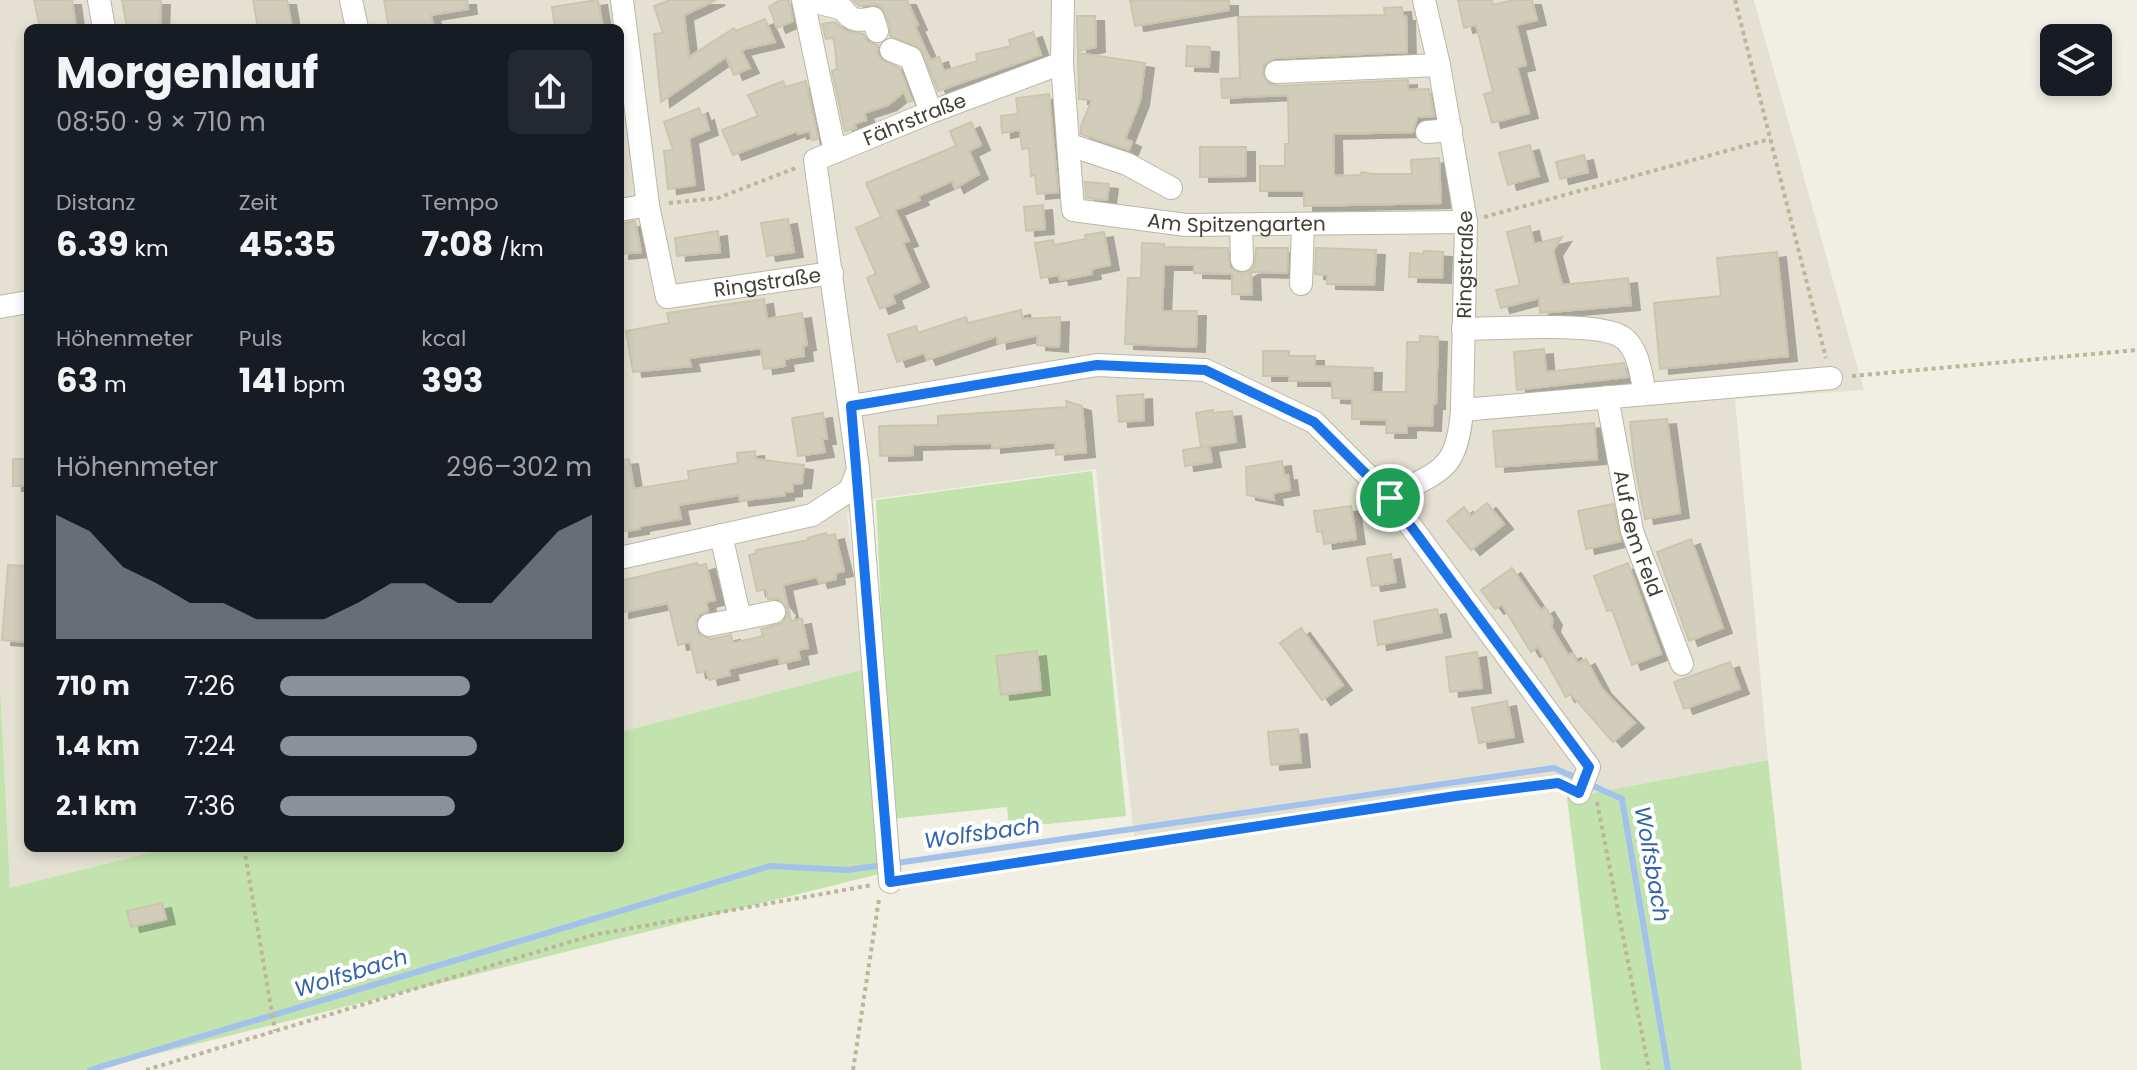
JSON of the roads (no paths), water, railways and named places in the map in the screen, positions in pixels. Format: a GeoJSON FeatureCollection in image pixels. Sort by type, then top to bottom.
{"type":"FeatureCollection","features":[{"type":"Feature","properties":{"kind":"street"},"geometry":{"type":"LineString","coordinates":[[99,0],[103,24]]}},
{"type":"Feature","properties":{"kind":"street"},"geometry":{"type":"LineString","coordinates":[[351,0],[356,24]]}},
{"type":"Feature","properties":{"kind":"street","name":"Ringstraße"},"geometry":{"type":"LineString","coordinates":[[622,0],[648,205],[667,297],[832,273],[858,469],[890,882]]}},
{"type":"Feature","properties":{"kind":"street"},"geometry":{"type":"LineString","coordinates":[[832,273],[825,156],[805,0],[843,9],[847,16],[857,21],[873,18],[877,31]]}},
{"type":"Feature","properties":{"kind":"street"},"geometry":{"type":"LineString","coordinates":[[1062,63],[1063,0]]}},
{"type":"Feature","properties":{"kind":"street","name":"Ringstraße"},"geometry":{"type":"LineString","coordinates":[[1390,498],[1450,464],[1460,440],[1466,222],[1439,65],[1424,0]]}},
{"type":"Feature","properties":{"kind":"street"},"geometry":{"type":"LineString","coordinates":[[891,50],[911,58],[931,112]]}},
{"type":"Feature","properties":{"kind":"street","name":"Fährstraße"},"geometry":{"type":"LineString","coordinates":[[825,156],[1062,63]]}},
{"type":"Feature","properties":{"kind":"street","name":"Am Spitzengarten"},"geometry":{"type":"LineString","coordinates":[[1062,63],[1073,210],[1186,225],[1466,222]]}},
{"type":"Feature","properties":{"kind":"street"},"geometry":{"type":"LineString","coordinates":[[1276,72],[1439,65]]}},
{"type":"Feature","properties":{"kind":"street"},"geometry":{"type":"LineString","coordinates":[[1427,132],[1451,130]]}},
{"type":"Feature","properties":{"kind":"street","name":"Am Spitzengarten"},"geometry":{"type":"LineString","coordinates":[[1070,145],[1127,164],[1171,188]]}},
{"type":"Feature","properties":{"kind":"street"},"geometry":{"type":"LineString","coordinates":[[624,209],[648,205]]}},
{"type":"Feature","properties":{"kind":"street"},"geometry":{"type":"LineString","coordinates":[[1301,284],[1303,224]]}},
{"type":"Feature","properties":{"kind":"street"},"geometry":{"type":"LineString","coordinates":[[1241,225],[1242,260]]}},
{"type":"Feature","properties":{"kind":"street"},"geometry":{"type":"LineString","coordinates":[[0,307],[24,303]]}},
{"type":"Feature","properties":{"kind":"street"},"geometry":{"type":"LineString","coordinates":[[1463,329],[1596,329],[1622,337],[1634,350],[1645,393]]}},
{"type":"Feature","properties":{"kind":"street"},"geometry":{"type":"LineString","coordinates":[[851,406],[1097,365],[1205,370],[1314,422],[1390,498],[1589,767],[1579,793]]}},
{"type":"Feature","properties":{"kind":"street"},"geometry":{"type":"LineString","coordinates":[[1462,410],[1831,378]]}},
{"type":"Feature","properties":{"kind":"street","name":"Auf dem Feld"},"geometry":{"type":"LineString","coordinates":[[1607,397],[1632,531],[1682,664]]}},
{"type":"Feature","properties":{"kind":"street"},"geometry":{"type":"LineString","coordinates":[[624,557],[812,515],[850,490],[858,469]]}},
{"type":"Feature","properties":{"kind":"street"},"geometry":{"type":"LineString","coordinates":[[721,535],[740,619]]}},
{"type":"Feature","properties":{"kind":"street"},"geometry":{"type":"LineString","coordinates":[[709,625],[774,612]]}},
{"type":"Feature","properties":{"kind":"waterway","name":"Wolfsbach"},"geometry":{"type":"LineString","coordinates":[[90,1070],[770,866],[848,870],[1554,768],[1579,779]]}},
{"type":"Feature","properties":{"kind":"waterway","name":"Wolfsbach"},"geometry":{"type":"LineString","coordinates":[[1589,784],[1622,799],[1668,1070]]}}]}
